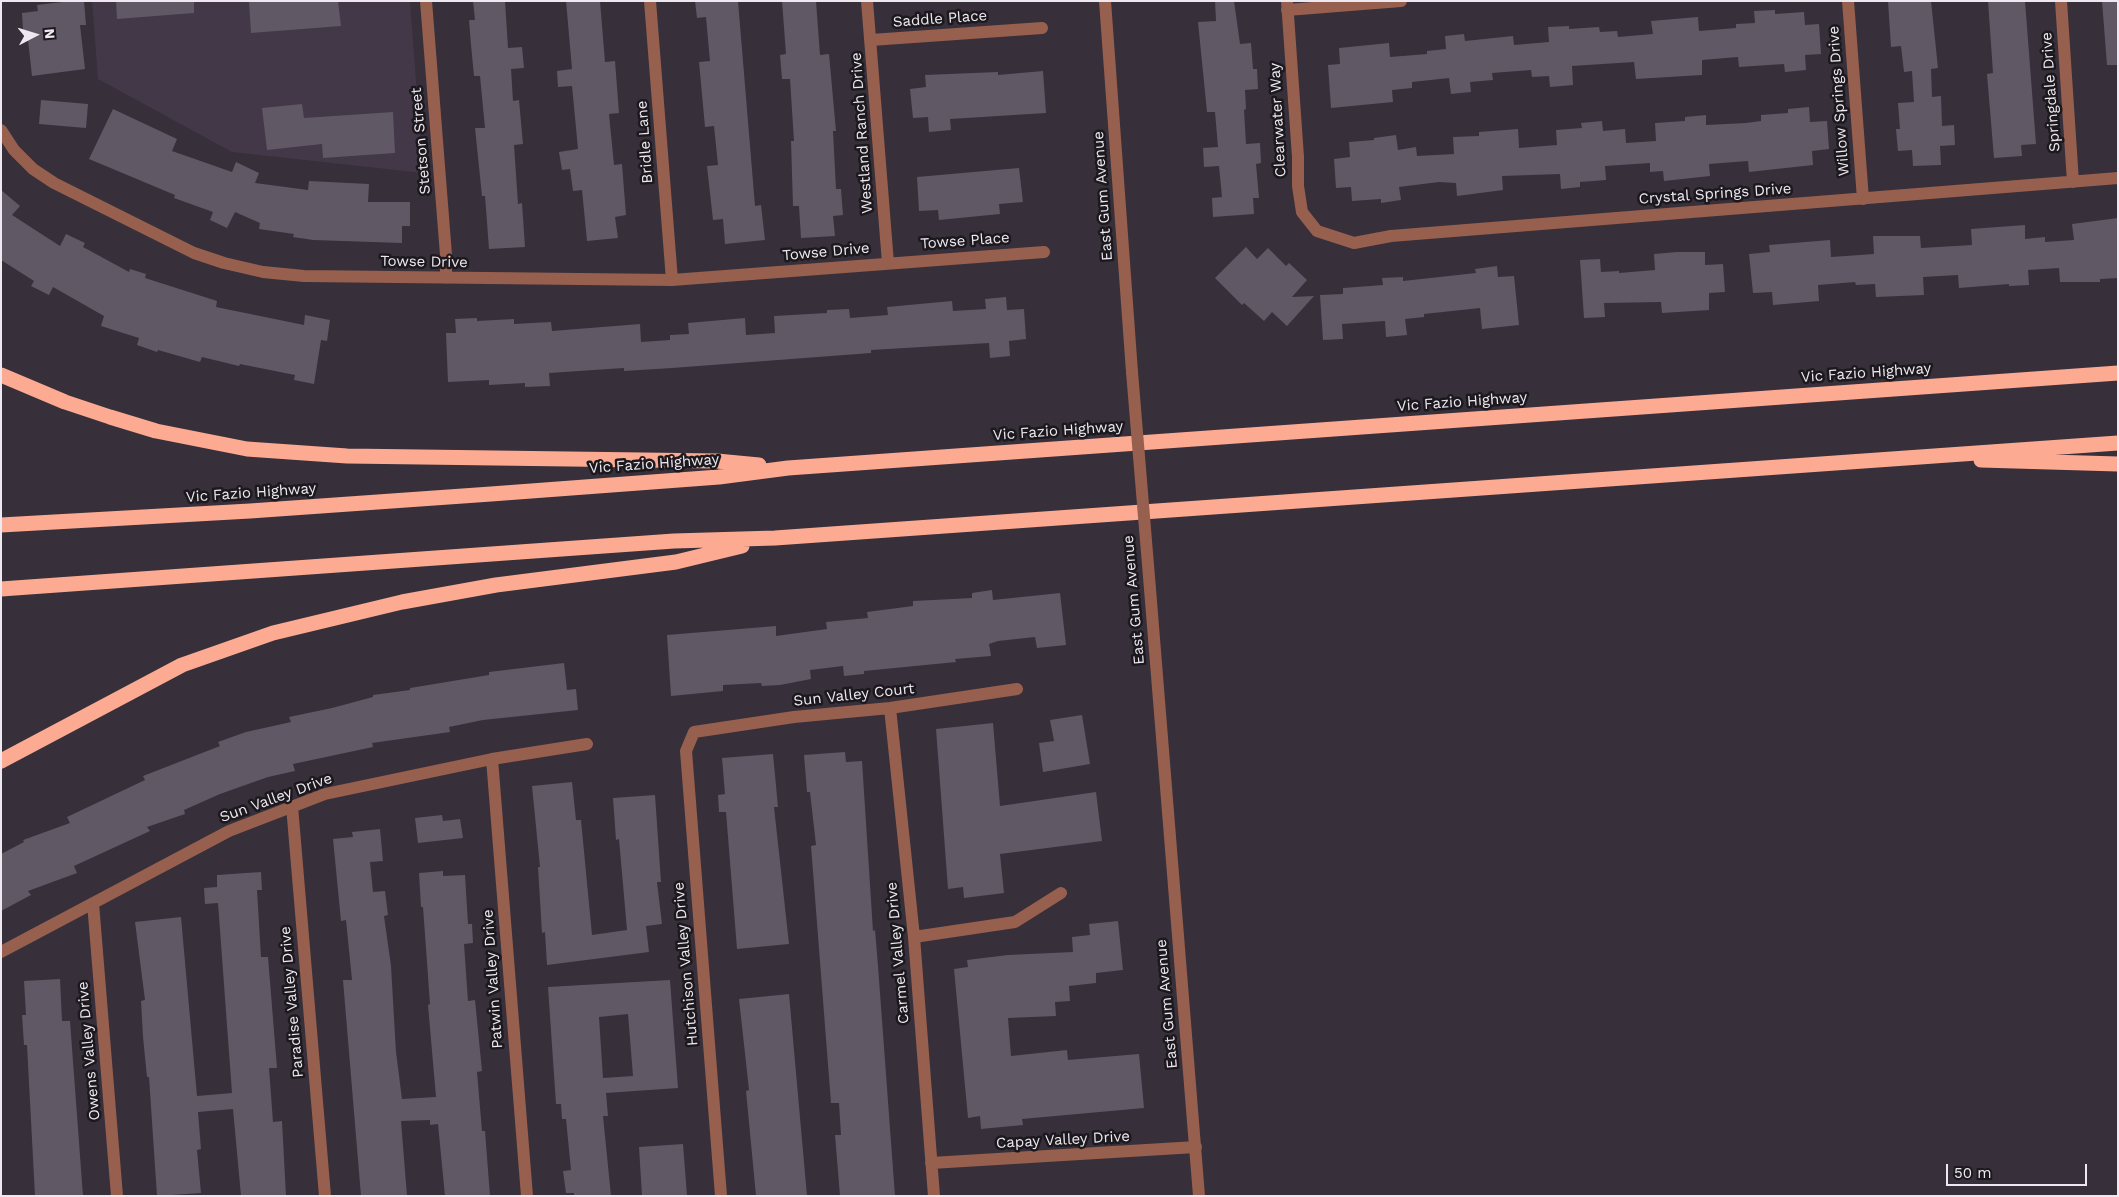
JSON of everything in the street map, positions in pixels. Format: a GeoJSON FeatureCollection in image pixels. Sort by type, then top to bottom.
{"type":"FeatureCollection","features":[{"type":"Feature","properties":{"kind":"highway","name":"Vic Fazio Highway"},"geometry":{"type":"LineString","coordinates":[[1,525],[250,511],[719,477],[788,468],[2115,372]]}},
{"type":"Feature","properties":{"kind":"highway"},"geometry":{"type":"LineString","coordinates":[[1,375],[64,402],[110,418],[192,439],[288,454],[717,461],[788,468]]}},
{"type":"Feature","properties":{"kind":"highway"},"geometry":{"type":"LineString","coordinates":[[1,589],[674,542],[775,538],[2118,443]]}},
{"type":"Feature","properties":{"kind":"highway"},"geometry":{"type":"LineString","coordinates":[[1935,456],[2001,462],[2118,464]]}},
{"type":"Feature","properties":{"kind":"highway"},"geometry":{"type":"LineString","coordinates":[[1,760],[182,665],[273,633],[402,602],[496,585],[676,562],[775,538]]}},
{"type":"Feature","properties":{"kind":"street","name":"Stetson Street"},"geometry":{"type":"LineString","coordinates":[[426,1],[446,255],[446,278]]}},
{"type":"Feature","properties":{"kind":"street","name":"Bridle Lane"},"geometry":{"type":"LineString","coordinates":[[650,1],[672,280]]}},
{"type":"Feature","properties":{"kind":"street","name":"Westland Ranch Drive"},"geometry":{"type":"LineString","coordinates":[[868,1],[888,263]]}},
{"type":"Feature","properties":{"kind":"street","name":"East Gum Avenue"},"geometry":{"type":"LineString","coordinates":[[1105,1],[1132,372],[1199,1196]]}},
{"type":"Feature","properties":{"kind":"street"},"geometry":{"type":"LineString","coordinates":[[1287,6],[1401,1]]}},
{"type":"Feature","properties":{"kind":"street","name":"Willow Springs Drive"},"geometry":{"type":"LineString","coordinates":[[1848,1],[1863,199]]}},
{"type":"Feature","properties":{"kind":"street","name":"Springdale Drive"},"geometry":{"type":"LineString","coordinates":[[2061,1],[2073,182]]}},
{"type":"Feature","properties":{"kind":"street","name":"Clearwater Way"},"geometry":{"type":"LineString","coordinates":[[1287,6],[1298,158],[1298,186],[1302,212],[1317,232]]}},
{"type":"Feature","properties":{"kind":"street","name":"Saddle Place"},"geometry":{"type":"LineString","coordinates":[[871,40],[1042,28]]}},
{"type":"Feature","properties":{"kind":"street","name":"Towse Drive"},"geometry":{"type":"LineString","coordinates":[[1,130],[14,150],[33,170],[54,183],[194,253],[224,263],[264,272],[304,276],[672,280],[888,263]]}},
{"type":"Feature","properties":{"kind":"street","name":"Crystal Springs Drive"},"geometry":{"type":"LineString","coordinates":[[1317,232],[1354,243],[1391,236],[2118,178]]}},
{"type":"Feature","properties":{"kind":"street","name":"Towse Place"},"geometry":{"type":"LineString","coordinates":[[888,263],[1044,252]]}},
{"type":"Feature","properties":{"kind":"street","name":"Sun Valley Court"},"geometry":{"type":"LineString","coordinates":[[694,732],[794,717],[890,708],[1017,689]]}},
{"type":"Feature","properties":{"kind":"street","name":"Carmel Valley Drive"},"geometry":{"type":"LineString","coordinates":[[890,708],[914,937],[934,1196]]}},
{"type":"Feature","properties":{"kind":"street","name":"Hutchison Valley Drive"},"geometry":{"type":"LineString","coordinates":[[694,732],[686,752],[721,1196]]}},
{"type":"Feature","properties":{"kind":"street","name":"Sun Valley Drive"},"geometry":{"type":"LineString","coordinates":[[1,952],[229,831],[325,794],[492,759],[587,744]]}},
{"type":"Feature","properties":{"kind":"street","name":"Patwin Valley Drive"},"geometry":{"type":"LineString","coordinates":[[492,759],[527,1196]]}},
{"type":"Feature","properties":{"kind":"street","name":"Paradise Valley Drive"},"geometry":{"type":"LineString","coordinates":[[292,806],[325,1196]]}},
{"type":"Feature","properties":{"kind":"street"},"geometry":{"type":"LineString","coordinates":[[914,937],[1015,922],[1062,893]]}},
{"type":"Feature","properties":{"kind":"street","name":"Owens Valley Drive"},"geometry":{"type":"LineString","coordinates":[[93,903],[117,1196]]}},
{"type":"Feature","properties":{"kind":"street","name":"Capay Valley Drive"},"geometry":{"type":"LineString","coordinates":[[931,1164],[1196,1147]]}},
{"type":"Feature","properties":{"kind":"shaded area"},"geometry":{"type":"Polygon","coordinates":[[[92,1],[410,1],[423,173],[232,152],[98,79],[92,1]]]}},
{"type":"Feature","properties":{"kind":"building"},"geometry":{"type":"Polygon","coordinates":[[[84,1],[86,25],[80,25],[85,69],[32,76],[27,31],[23,31],[22,13],[38,11],[37,5],[84,1]]]}},
{"type":"Feature","properties":{"kind":"building"},"geometry":{"type":"Polygon","coordinates":[[[116,1],[194,1],[194,13],[117,19],[116,1]]]}},
{"type":"Feature","properties":{"kind":"building"},"geometry":{"type":"Polygon","coordinates":[[[249,1],[338,1],[341,26],[251,33],[249,1]]]}},
{"type":"Feature","properties":{"kind":"building"},"geometry":{"type":"Polygon","coordinates":[[[473,1],[505,1],[508,48],[522,47],[524,68],[511,69],[513,101],[519,100],[523,144],[514,145],[518,204],[522,203],[525,247],[489,249],[485,196],[482,196],[475,128],[485,128],[480,76],[474,76],[471,45],[469,20],[475,20],[473,1]]]}},
{"type":"Feature","properties":{"kind":"building"},"geometry":{"type":"Polygon","coordinates":[[[566,1],[600,1],[605,62],[615,61],[619,113],[609,114],[614,165],[622,164],[626,215],[615,217],[618,238],[587,241],[582,190],[573,191],[570,169],[562,170],[559,152],[578,149],[572,86],[558,87],[557,71],[572,69],[566,1]]]}},
{"type":"Feature","properties":{"kind":"building"},"geometry":{"type":"Polygon","coordinates":[[[695,1],[738,1],[755,206],[761,205],[765,240],[725,244],[723,219],[713,220],[707,166],[718,165],[714,126],[705,127],[699,62],[710,61],[706,17],[697,18],[695,1]]]}},
{"type":"Feature","properties":{"kind":"building"},"geometry":{"type":"Polygon","coordinates":[[[782,1],[816,1],[820,55],[829,54],[836,131],[833,131],[836,189],[841,189],[843,215],[833,216],[835,236],[801,238],[799,206],[793,206],[791,141],[794,141],[790,79],[782,79],[780,55],[786,54],[782,1]]]}},
{"type":"Feature","properties":{"kind":"building"},"geometry":{"type":"Polygon","coordinates":[[[1215,1],[1234,1],[1240,44],[1251,43],[1253,69],[1257,69],[1258,89],[1245,90],[1246,109],[1244,110],[1246,144],[1260,143],[1261,163],[1256,164],[1259,198],[1253,198],[1254,214],[1213,217],[1212,198],[1222,197],[1219,166],[1204,167],[1203,148],[1218,147],[1215,112],[1207,112],[1198,22],[1216,21],[1215,1]]]}},
{"type":"Feature","properties":{"kind":"building"},"geometry":{"type":"Polygon","coordinates":[[[1888,1],[1931,1],[1938,68],[1931,69],[1932,97],[1941,96],[1942,126],[1954,125],[1955,145],[1940,146],[1941,165],[1913,166],[1912,150],[1898,151],[1896,129],[1900,129],[1898,103],[1914,102],[1912,71],[1904,72],[1901,46],[1891,47],[1888,1]]]}},
{"type":"Feature","properties":{"kind":"building"},"geometry":{"type":"Polygon","coordinates":[[[1988,1],[2025,1],[2036,144],[2021,145],[2022,156],[1994,158],[1987,74],[1993,73],[1988,1]]]}},
{"type":"Feature","properties":{"kind":"building"},"geometry":{"type":"Polygon","coordinates":[[[2102,1],[2118,1],[2118,65],[2107,65],[2102,1]]]}},
{"type":"Feature","properties":{"kind":"building"},"geometry":{"type":"Polygon","coordinates":[[[1775,10],[1775,14],[1804,12],[1805,25],[1819,24],[1821,54],[1805,55],[1806,70],[1785,72],[1784,64],[1739,67],[1738,57],[1702,60],[1702,75],[1636,79],[1634,62],[1572,66],[1573,85],[1550,87],[1549,76],[1532,77],[1531,70],[1492,73],[1493,80],[1470,82],[1471,92],[1451,94],[1449,78],[1412,82],[1412,88],[1392,90],[1393,102],[1331,108],[1328,65],[1340,64],[1339,48],[1389,43],[1390,57],[1427,54],[1427,51],[1446,49],[1445,36],[1464,34],[1465,41],[1513,36],[1514,45],[1549,42],[1548,27],[1569,26],[1569,29],[1599,27],[1600,32],[1617,31],[1618,37],[1653,34],[1651,21],[1698,17],[1699,31],[1736,28],[1736,24],[1755,23],[1754,11],[1775,10]]]}},
{"type":"Feature","properties":{"kind":"building"},"geometry":{"type":"Polygon","coordinates":[[[1043,71],[1046,113],[950,119],[951,130],[929,132],[928,117],[913,118],[910,89],[926,87],[925,75],[998,72],[998,75],[1043,71]]]}},
{"type":"Feature","properties":{"kind":"building"},"geometry":{"type":"Polygon","coordinates":[[[41,100],[88,104],[86,128],[39,124],[41,100]]]}},
{"type":"Feature","properties":{"kind":"building"},"geometry":{"type":"Polygon","coordinates":[[[302,104],[304,118],[393,112],[395,153],[323,158],[322,144],[267,150],[262,108],[302,104]]]}},
{"type":"Feature","properties":{"kind":"building"},"geometry":{"type":"Polygon","coordinates":[[[1809,107],[1810,122],[1827,121],[1829,149],[1812,151],[1813,165],[1749,172],[1748,161],[1709,164],[1710,176],[1664,181],[1663,171],[1650,172],[1650,163],[1605,166],[1606,180],[1580,182],[1580,187],[1561,189],[1560,174],[1502,176],[1503,190],[1457,196],[1456,183],[1439,182],[1399,187],[1401,200],[1381,203],[1381,199],[1352,201],[1351,187],[1336,188],[1334,159],[1350,157],[1349,142],[1374,140],[1374,138],[1396,135],[1398,150],[1416,147],[1417,156],[1454,154],[1453,137],[1479,136],[1479,132],[1518,129],[1519,148],[1557,145],[1556,130],[1582,128],[1581,123],[1602,121],[1603,131],[1625,129],[1626,143],[1656,141],[1655,123],[1685,121],[1685,117],[1706,115],[1706,125],[1746,123],[1761,121],[1761,115],[1788,113],[1788,109],[1809,107]]]}},
{"type":"Feature","properties":{"kind":"building"},"geometry":{"type":"Polygon","coordinates":[[[113,109],[177,139],[172,151],[232,172],[236,162],[259,173],[255,183],[308,190],[309,181],[369,184],[368,202],[410,202],[410,226],[402,226],[402,243],[313,240],[293,237],[294,234],[259,229],[260,223],[235,212],[227,228],[210,220],[213,212],[174,198],[175,195],[89,159],[113,109]]]}},
{"type":"Feature","properties":{"kind":"building"},"geometry":{"type":"Polygon","coordinates":[[[1019,168],[1023,202],[999,204],[1000,214],[939,220],[938,210],[919,211],[917,177],[1019,168]]]}},
{"type":"Feature","properties":{"kind":"building"},"geometry":{"type":"Polygon","coordinates":[[[1,190],[20,206],[12,215],[60,246],[66,234],[85,243],[83,247],[129,272],[130,269],[146,274],[145,278],[217,301],[216,307],[304,325],[305,315],[330,320],[327,341],[321,340],[314,384],[294,380],[295,375],[240,364],[239,366],[202,357],[200,362],[158,350],[157,352],[137,345],[139,338],[101,326],[104,316],[53,287],[49,295],[31,286],[34,281],[1,260],[1,190]]]}},
{"type":"Feature","properties":{"kind":"building"},"geometry":{"type":"Polygon","coordinates":[[[2118,218],[2118,278],[2100,279],[2100,282],[2060,282],[2059,268],[2028,270],[2029,285],[2009,286],[2009,284],[1959,288],[1958,275],[1923,277],[1924,295],[1876,297],[1875,284],[1856,285],[1855,282],[1818,285],[1819,301],[1773,305],[1772,292],[1753,293],[1749,254],[1770,252],[1769,245],[1830,240],[1831,257],[1874,254],[1873,236],[1920,236],[1921,248],[1972,245],[1971,229],[2025,225],[2025,239],[2045,237],[2045,242],[2074,240],[2072,224],[2118,218]]]}},
{"type":"Feature","properties":{"kind":"building"},"geometry":{"type":"Polygon","coordinates":[[[1246,247],[1257,259],[1268,248],[1286,266],[1289,263],[1307,280],[1292,297],[1314,296],[1287,326],[1272,312],[1264,321],[1244,303],[1242,305],[1215,278],[1246,247]]]}},
{"type":"Feature","properties":{"kind":"building"},"geometry":{"type":"Polygon","coordinates":[[[1705,252],[1705,265],[1723,264],[1725,292],[1709,293],[1709,310],[1662,313],[1661,302],[1604,303],[1605,317],[1584,318],[1580,260],[1600,259],[1601,272],[1619,271],[1619,273],[1655,270],[1654,254],[1705,252]]]}},
{"type":"Feature","properties":{"kind":"building"},"geometry":{"type":"Polygon","coordinates":[[[1497,266],[1498,277],[1514,276],[1519,325],[1482,329],[1480,308],[1424,314],[1424,317],[1405,319],[1407,335],[1386,337],[1385,321],[1342,324],[1343,339],[1323,340],[1320,295],[1343,294],[1343,288],[1383,285],[1382,278],[1403,277],[1403,281],[1476,273],[1475,269],[1497,266]]]}},
{"type":"Feature","properties":{"kind":"building"},"geometry":{"type":"Polygon","coordinates":[[[1006,297],[1007,310],[1024,309],[1026,339],[1009,341],[1010,356],[990,358],[989,343],[871,350],[871,353],[672,368],[624,371],[624,368],[549,373],[550,386],[525,387],[525,383],[489,385],[489,380],[448,382],[446,333],[456,333],[455,319],[477,318],[477,321],[514,319],[514,324],[551,322],[552,331],[640,324],[641,342],[670,340],[670,335],[689,334],[688,323],[745,318],[746,335],[775,333],[774,316],[827,313],[827,310],[849,309],[850,318],[888,315],[887,307],[952,301],[953,311],[986,309],[985,299],[1006,297]]]}},
{"type":"Feature","properties":{"kind":"building"},"geometry":{"type":"Polygon","coordinates":[[[992,590],[993,600],[1060,593],[1066,645],[1037,648],[1035,637],[998,641],[989,644],[991,656],[955,659],[956,662],[864,671],[864,674],[844,676],[843,666],[810,670],[811,679],[780,685],[762,686],[761,683],[723,685],[723,691],[671,696],[667,635],[776,626],[776,636],[827,629],[826,622],[868,618],[867,612],[913,606],[913,601],[972,598],[972,593],[992,590]]]}},
{"type":"Feature","properties":{"kind":"building"},"geometry":{"type":"Polygon","coordinates":[[[564,663],[567,690],[576,689],[578,710],[483,720],[449,727],[450,732],[372,743],[373,747],[293,764],[295,771],[268,777],[220,794],[184,810],[185,814],[147,827],[150,831],[74,866],[77,873],[28,891],[31,895],[1,911],[1,854],[24,842],[23,840],[70,823],[67,817],[145,780],[143,776],[220,746],[218,742],[246,732],[291,722],[289,717],[332,708],[373,697],[373,695],[489,675],[489,672],[564,663]]]}},
{"type":"Feature","properties":{"kind":"building"},"geometry":{"type":"Polygon","coordinates":[[[1082,715],[1090,764],[1043,772],[1039,743],[1054,741],[1050,720],[1082,715]]]}},
{"type":"Feature","properties":{"kind":"building"},"geometry":{"type":"Polygon","coordinates":[[[993,723],[1000,806],[1096,792],[1102,841],[1000,854],[1004,893],[964,898],[963,887],[948,889],[936,729],[993,723]]]}},
{"type":"Feature","properties":{"kind":"building"},"geometry":{"type":"Polygon","coordinates":[[[845,752],[846,762],[862,761],[873,931],[875,930],[895,1196],[840,1196],[835,1135],[841,1135],[839,1103],[831,1103],[811,846],[816,845],[810,792],[807,792],[804,755],[845,752]]]}},
{"type":"Feature","properties":{"kind":"building"},"geometry":{"type":"Polygon","coordinates":[[[773,754],[778,807],[774,807],[789,944],[737,949],[726,812],[719,812],[718,795],[725,794],[722,758],[773,754]]]}},
{"type":"Feature","properties":{"kind":"building"},"geometry":{"type":"Polygon","coordinates":[[[572,782],[576,820],[581,820],[592,935],[627,930],[619,839],[616,840],[613,798],[655,795],[661,882],[657,882],[662,924],[646,926],[649,952],[547,965],[545,932],[542,933],[538,867],[540,867],[532,786],[572,782]]]}},
{"type":"Feature","properties":{"kind":"building"},"geometry":{"type":"Polygon","coordinates":[[[442,815],[443,821],[460,819],[463,838],[418,843],[415,818],[442,815]]]}},
{"type":"Feature","properties":{"kind":"building"},"geometry":{"type":"Polygon","coordinates":[[[380,829],[383,861],[370,862],[373,892],[385,891],[388,915],[384,916],[391,966],[396,1052],[402,1099],[436,1097],[419,873],[443,871],[443,876],[465,875],[468,924],[472,924],[473,943],[464,944],[468,1001],[475,1000],[482,1071],[477,1072],[482,1131],[485,1131],[490,1196],[445,1196],[438,1124],[430,1125],[430,1120],[401,1121],[407,1196],[361,1196],[343,980],[352,980],[346,920],[341,921],[333,839],[353,837],[352,832],[380,829]]]}},
{"type":"Feature","properties":{"kind":"building"},"geometry":{"type":"Polygon","coordinates":[[[261,872],[262,890],[257,890],[261,957],[268,957],[277,1068],[269,1068],[273,1122],[282,1121],[286,1196],[241,1196],[233,1109],[198,1112],[201,1149],[197,1150],[201,1193],[157,1196],[149,1077],[147,1077],[143,1037],[141,1001],[145,1000],[135,922],[181,917],[197,1096],[232,1093],[218,903],[205,904],[204,888],[217,887],[217,875],[261,872]]]}},
{"type":"Feature","properties":{"kind":"building"},"geometry":{"type":"Polygon","coordinates":[[[1118,921],[1123,970],[1096,973],[1096,983],[1069,986],[1070,1001],[1055,1002],[1056,1016],[1008,1018],[1011,1056],[1067,1050],[1068,1060],[1139,1054],[1144,1108],[1022,1119],[1023,1125],[981,1129],[980,1116],[968,1118],[954,969],[968,967],[967,960],[1008,955],[1073,952],[1072,937],[1090,935],[1089,924],[1118,921]]]}},
{"type":"Feature","properties":{"kind":"building"},"geometry":{"type":"Polygon","coordinates":[[[60,979],[62,1021],[70,1021],[83,1196],[35,1196],[27,1045],[24,1045],[22,1015],[26,1015],[24,981],[60,979]]]}},
{"type":"Feature","properties":{"kind":"building"},"geometry":{"type":"Polygon","coordinates":[[[670,980],[678,1088],[606,1093],[608,1116],[603,1116],[611,1196],[574,1196],[574,1193],[566,1193],[563,1171],[571,1170],[566,1119],[562,1119],[561,1104],[556,1104],[548,987],[670,980]],[[628,1014],[599,1017],[603,1078],[633,1076],[628,1014]]]}},
{"type":"Feature","properties":{"kind":"building"},"geometry":{"type":"Polygon","coordinates":[[[789,994],[807,1196],[756,1196],[746,1091],[749,1090],[739,999],[789,994]]]}},
{"type":"Feature","properties":{"kind":"building"},"geometry":{"type":"Polygon","coordinates":[[[683,1144],[687,1196],[642,1196],[639,1147],[683,1144]]]}}]}
